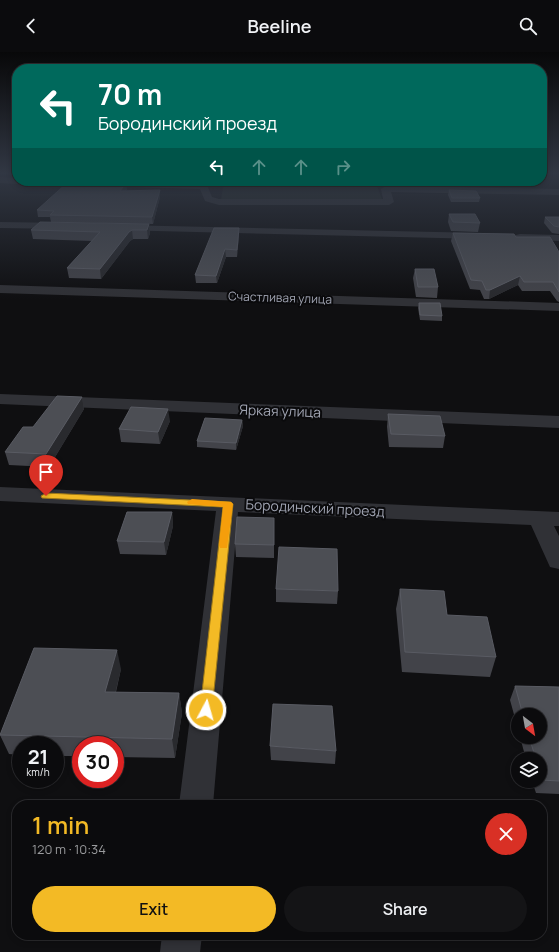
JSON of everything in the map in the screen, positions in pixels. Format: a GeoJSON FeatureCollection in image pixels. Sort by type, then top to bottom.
{"type":"FeatureCollection","features":[{"type":"Feature","properties":{"kind":"street"},"geometry":{"type":"LineString","coordinates":[[0,225],[80,227]]}},
{"type":"Feature","properties":{"kind":"street"},"geometry":{"type":"LineString","coordinates":[[112,227],[495,237]]}},
{"type":"Feature","properties":{"kind":"street"},"geometry":{"type":"LineString","coordinates":[[511,237],[559,238]]}},
{"type":"Feature","properties":{"kind":"street","name":"Счастливая улица"},"geometry":{"type":"LineString","coordinates":[[0,289],[559,307]]}},
{"type":"Feature","properties":{"kind":"street","name":"Яркая улица"},"geometry":{"type":"LineString","coordinates":[[0,399],[559,422]]}},
{"type":"Feature","properties":{"kind":"street","name":"Бородинский проезд"},"geometry":{"type":"LineString","coordinates":[[0,494],[549,518]]}},
{"type":"Feature","properties":{"kind":"street"},"geometry":{"type":"LineString","coordinates":[[197,800],[228,504]]}},
{"type":"Feature","properties":{"kind":"street"},"geometry":{"type":"LineString","coordinates":[[549,518],[559,561]]}},
{"type":"Feature","properties":{"kind":"street"},"geometry":{"type":"LineString","coordinates":[[180,952],[181,940]]}},
{"type":"Feature","properties":{"kind":"building"},"geometry":{"type":"Polygon","coordinates":[[[50,215],[153,215],[152,217],[50,215]]]}},
{"type":"Feature","properties":{"kind":"building"},"geometry":{"type":"Polygon","coordinates":[[[450,215],[476,215],[480,223],[453,222],[450,215]]]}},
{"type":"Feature","properties":{"kind":"building"},"geometry":{"type":"Polygon","coordinates":[[[545,217],[559,217],[559,227],[554,226],[545,217]]]}},
{"type":"Feature","properties":{"kind":"building"},"geometry":{"type":"Polygon","coordinates":[[[40,222],[149,224],[147,230],[132,230],[129,232],[100,269],[67,268],[100,232],[31,230],[40,222]]]}},
{"type":"Feature","properties":{"kind":"building"},"geometry":{"type":"Polygon","coordinates":[[[214,228],[239,228],[237,250],[225,249],[216,276],[195,275],[214,228]]]}},
{"type":"Feature","properties":{"kind":"building"},"geometry":{"type":"Polygon","coordinates":[[[453,233],[514,234],[516,237],[550,237],[559,252],[559,292],[553,282],[524,282],[520,276],[490,290],[486,290],[482,281],[471,280],[453,233]]]}},
{"type":"Feature","properties":{"kind":"building"},"geometry":{"type":"Polygon","coordinates":[[[415,269],[434,269],[438,287],[418,287],[415,269]]]}},
{"type":"Feature","properties":{"kind":"building"},"geometry":{"type":"Polygon","coordinates":[[[419,303],[440,303],[442,316],[420,315],[419,303]]]}},
{"type":"Feature","properties":{"kind":"building"},"geometry":{"type":"Polygon","coordinates":[[[57,396],[82,397],[46,454],[5,452],[23,427],[33,427],[57,396]]]}},
{"type":"Feature","properties":{"kind":"building"},"geometry":{"type":"Polygon","coordinates":[[[131,407],[168,409],[158,432],[119,429],[131,407]]]}},
{"type":"Feature","properties":{"kind":"building"},"geometry":{"type":"Polygon","coordinates":[[[388,414],[440,416],[445,436],[391,434],[388,414]]]}},
{"type":"Feature","properties":{"kind":"building"},"geometry":{"type":"Polygon","coordinates":[[[205,418],[242,420],[236,443],[197,441],[205,418]]]}},
{"type":"Feature","properties":{"kind":"building"},"geometry":{"type":"Polygon","coordinates":[[[127,512],[172,512],[164,542],[117,541],[127,512]]]}},
{"type":"Feature","properties":{"kind":"building"},"geometry":{"type":"Polygon","coordinates":[[[237,517],[274,518],[274,545],[235,544],[237,517]]]}},
{"type":"Feature","properties":{"kind":"building"},"geometry":{"type":"Polygon","coordinates":[[[279,547],[337,549],[338,591],[276,589],[279,547]]]}},
{"type":"Feature","properties":{"kind":"building"},"geometry":{"type":"Polygon","coordinates":[[[400,589],[444,591],[447,615],[487,617],[496,657],[405,652],[400,589]]]}},
{"type":"Feature","properties":{"kind":"building"},"geometry":{"type":"Polygon","coordinates":[[[34,648],[117,650],[105,692],[179,693],[172,739],[124,738],[124,736],[0,735],[34,648]]]}},
{"type":"Feature","properties":{"kind":"building"},"geometry":{"type":"Polygon","coordinates":[[[515,686],[559,687],[559,781],[547,780],[547,752],[534,752],[531,744],[547,744],[547,708],[521,708],[515,686]]]}},
{"type":"Feature","properties":{"kind":"building"},"geometry":{"type":"Polygon","coordinates":[[[273,704],[332,706],[336,751],[270,746],[273,704]]]}},
{"type":"Feature","properties":{"kind":"slow traffic"},"geometry":{"type":"LineString","coordinates":[[192,502],[228,504],[224,545]]}},
{"type":"Feature","properties":{"kind":"route"},"geometry":{"type":"LineString","coordinates":[[46,496],[228,504],[206,710]]}}]}
